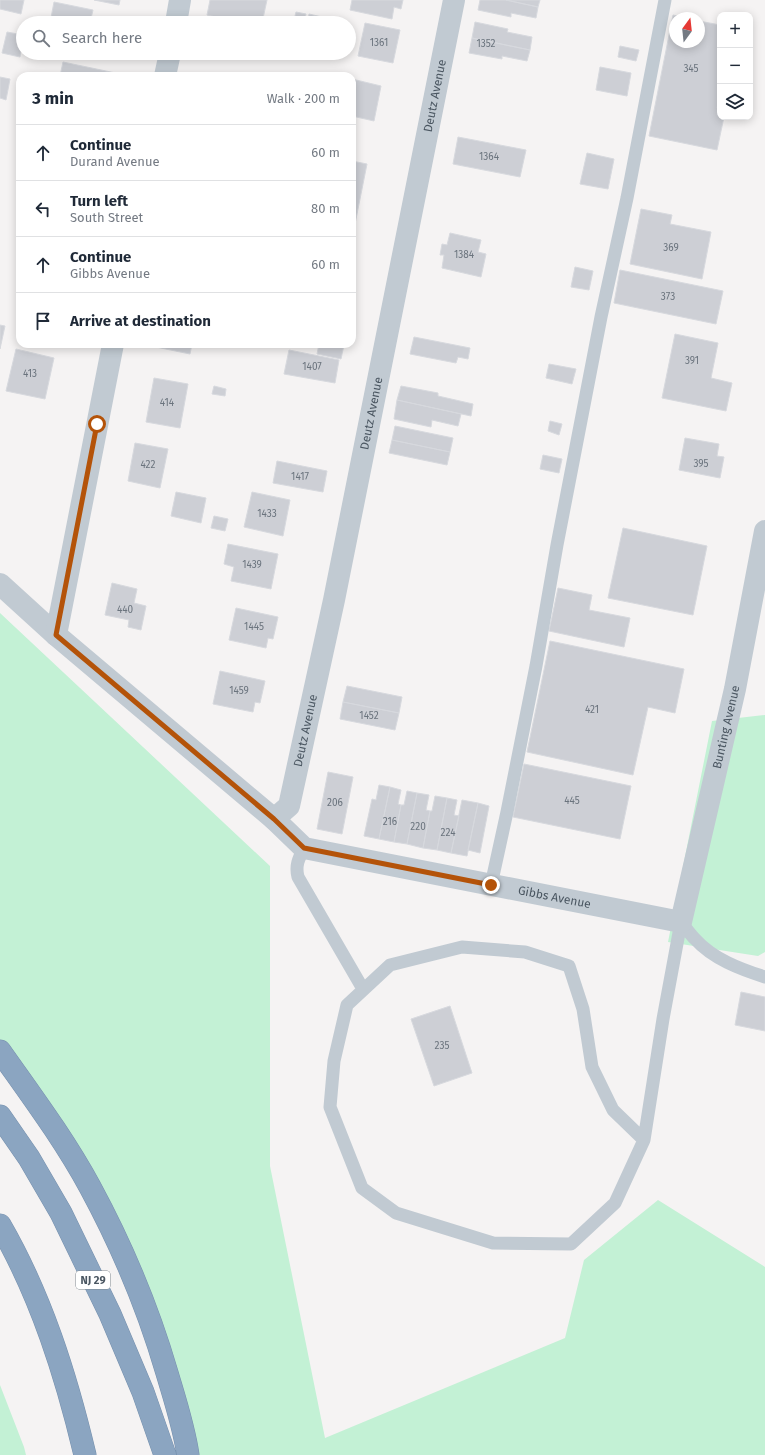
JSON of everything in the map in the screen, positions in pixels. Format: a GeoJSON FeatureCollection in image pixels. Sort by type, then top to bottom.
{"type":"FeatureCollection","features":[{"type":"Feature","properties":{"kind":"highway"},"geometry":{"type":"LineString","coordinates":[[0,1050],[46,1116],[89,1186],[126,1259],[156,1335],[180,1414],[188,1455]]}},
{"type":"Feature","properties":{"kind":"highway","name":"NJ 29"},"geometry":{"type":"LineString","coordinates":[[0,1116],[29,1158],[60,1213],[110,1314],[143,1392],[165,1455]]}},
{"type":"Feature","properties":{"kind":"highway"},"geometry":{"type":"LineString","coordinates":[[0,1225],[38,1302],[62,1367],[85,1455]]}},
{"type":"Feature","properties":{"kind":"street"},"geometry":{"type":"LineString","coordinates":[[177,16],[180,0]]}},
{"type":"Feature","properties":{"kind":"street","name":"Deutz Avenue"},"geometry":{"type":"LineString","coordinates":[[274,819],[289,806],[337,584],[454,0]]}},
{"type":"Feature","properties":{"kind":"street"},"geometry":{"type":"LineString","coordinates":[[166,72],[168,60]]}},
{"type":"Feature","properties":{"kind":"street"},"geometry":{"type":"LineString","coordinates":[[56,635],[112,348]]}},
{"type":"Feature","properties":{"kind":"street","name":"Bunting Avenue"},"geometry":{"type":"LineString","coordinates":[[681,922],[735,689],[765,531]]}},
{"type":"Feature","properties":{"kind":"street"},"geometry":{"type":"LineString","coordinates":[[0,584],[56,635],[274,819],[304,848]]}},
{"type":"Feature","properties":{"kind":"street","name":"Gibbs Avenue"},"geometry":{"type":"LineString","coordinates":[[304,848],[681,922]]}},
{"type":"Feature","properties":{"kind":"lane"},"geometry":{"type":"LineString","coordinates":[[491,885],[509,805],[601,317],[627,198],[665,0]]}},
{"type":"Feature","properties":{"kind":"lane"},"geometry":{"type":"LineString","coordinates":[[304,848],[297,861],[296,869],[298,877],[364,989]]}},
{"type":"Feature","properties":{"kind":"lane"},"geometry":{"type":"LineString","coordinates":[[681,922],[695,940],[718,959],[765,977]]}},
{"type":"Feature","properties":{"kind":"lane"},"geometry":{"type":"LineString","coordinates":[[644,1140],[613,1110],[592,1067],[583,1010],[569,966],[525,952],[462,947],[390,965],[347,1005],[334,1061],[330,1107],[362,1188],[396,1213],[493,1243],[571,1244],[616,1203],[644,1140],[663,1019],[681,922]]}},
{"type":"Feature","properties":{"kind":"green space"},"geometry":{"type":"Polygon","coordinates":[[[0,613],[270,866],[270,1166],[325,1438],[565,1338],[584,1260],[658,1200],[765,1267],[765,1455],[198,1455],[171,1353],[0,1041],[0,613]]]}},
{"type":"Feature","properties":{"kind":"green space"},"geometry":{"type":"Polygon","coordinates":[[[765,715],[765,952],[758,956],[668,942],[712,721],[765,715]]]}},
{"type":"Feature","properties":{"kind":"green space"},"geometry":{"type":"Polygon","coordinates":[[[0,1385],[24,1447],[26,1455],[0,1455],[0,1385]]]}},
{"type":"Feature","properties":{"kind":"building"},"geometry":{"type":"Polygon","coordinates":[[[0,0],[24,0],[21,14],[0,9],[0,0]]]}},
{"type":"Feature","properties":{"kind":"building"},"geometry":{"type":"Polygon","coordinates":[[[94,0],[120,0],[119,5],[94,0]]]}},
{"type":"Feature","properties":{"kind":"building"},"geometry":{"type":"Polygon","coordinates":[[[210,0],[267,0],[264,16],[207,15],[210,0]]]}},
{"type":"Feature","properties":{"kind":"building"},"geometry":{"type":"Polygon","coordinates":[[[352,0],[403,0],[401,9],[394,7],[392,19],[350,10],[352,0]]]}},
{"type":"Feature","properties":{"kind":"building"},"geometry":{"type":"Polygon","coordinates":[[[480,0],[506,0],[538,7],[536,18],[511,13],[511,17],[478,10],[480,0]]]}},
{"type":"Feature","properties":{"kind":"building"},"geometry":{"type":"Polygon","coordinates":[[[506,0],[540,0],[538,7],[506,0]]]}},
{"type":"Feature","properties":{"kind":"building"},"geometry":{"type":"Polygon","coordinates":[[[54,2],[93,10],[92,16],[51,16],[54,2]]]}},
{"type":"Feature","properties":{"kind":"building"},"geometry":{"type":"Polygon","coordinates":[[[296,12],[306,14],[306,16],[295,16],[296,12]]]}},
{"type":"Feature","properties":{"kind":"building"},"geometry":{"type":"Polygon","coordinates":[[[475,22],[508,29],[507,32],[532,37],[530,50],[472,38],[475,22]]]}},
{"type":"Feature","properties":{"kind":"building"},"geometry":{"type":"Polygon","coordinates":[[[705,22],[717,24],[717,120],[723,120],[717,150],[649,136],[669,35],[669,48],[705,48],[705,22]]]}},
{"type":"Feature","properties":{"kind":"building"},"geometry":{"type":"Polygon","coordinates":[[[365,23],[400,30],[393,63],[358,56],[365,23]]]}},
{"type":"Feature","properties":{"kind":"building"},"geometry":{"type":"Polygon","coordinates":[[[7,32],[16,34],[16,56],[2,53],[7,32]]]}},
{"type":"Feature","properties":{"kind":"building"},"geometry":{"type":"Polygon","coordinates":[[[472,38],[530,50],[527,61],[502,56],[502,59],[469,53],[472,38]]]}},
{"type":"Feature","properties":{"kind":"building"},"geometry":{"type":"Polygon","coordinates":[[[620,46],[639,50],[636,61],[618,57],[620,46]]]}},
{"type":"Feature","properties":{"kind":"building"},"geometry":{"type":"Polygon","coordinates":[[[63,62],[111,72],[61,72],[63,62]]]}},
{"type":"Feature","properties":{"kind":"building"},"geometry":{"type":"Polygon","coordinates":[[[600,67],[631,73],[627,96],[596,90],[600,67]]]}},
{"type":"Feature","properties":{"kind":"building"},"geometry":{"type":"Polygon","coordinates":[[[0,77],[10,79],[6,100],[0,98],[0,77]]]}},
{"type":"Feature","properties":{"kind":"building"},"geometry":{"type":"Polygon","coordinates":[[[356,80],[381,86],[374,121],[356,117],[356,80]]]}},
{"type":"Feature","properties":{"kind":"building"},"geometry":{"type":"Polygon","coordinates":[[[458,137],[526,150],[520,177],[453,164],[458,137]]]}},
{"type":"Feature","properties":{"kind":"building"},"geometry":{"type":"Polygon","coordinates":[[[587,153],[614,159],[608,189],[580,184],[587,153]]]}},
{"type":"Feature","properties":{"kind":"building"},"geometry":{"type":"Polygon","coordinates":[[[356,162],[367,164],[356,219],[356,162]]]}},
{"type":"Feature","properties":{"kind":"building"},"geometry":{"type":"Polygon","coordinates":[[[641,209],[672,215],[670,224],[711,232],[702,279],[630,264],[641,209]]]}},
{"type":"Feature","properties":{"kind":"building"},"geometry":{"type":"Polygon","coordinates":[[[450,233],[481,240],[478,252],[486,254],[481,277],[442,268],[444,255],[440,255],[442,244],[447,245],[450,233]]]}},
{"type":"Feature","properties":{"kind":"building"},"geometry":{"type":"Polygon","coordinates":[[[575,267],[593,271],[589,290],[571,287],[575,267]]]}},
{"type":"Feature","properties":{"kind":"building"},"geometry":{"type":"Polygon","coordinates":[[[620,270],[723,291],[716,324],[614,303],[620,270]]]}},
{"type":"Feature","properties":{"kind":"building"},"geometry":{"type":"Polygon","coordinates":[[[0,325],[5,326],[0,349],[0,325]]]}},
{"type":"Feature","properties":{"kind":"building"},"geometry":{"type":"Polygon","coordinates":[[[675,334],[718,343],[711,378],[732,383],[726,411],[662,398],[675,334]]]}},
{"type":"Feature","properties":{"kind":"building"},"geometry":{"type":"Polygon","coordinates":[[[414,337],[470,348],[468,359],[458,357],[456,363],[410,354],[414,337]]]}},
{"type":"Feature","properties":{"kind":"building"},"geometry":{"type":"Polygon","coordinates":[[[161,348],[191,348],[190,354],[161,348]]]}},
{"type":"Feature","properties":{"kind":"building"},"geometry":{"type":"Polygon","coordinates":[[[318,348],[343,348],[341,359],[317,354],[318,348]]]}},
{"type":"Feature","properties":{"kind":"building"},"geometry":{"type":"Polygon","coordinates":[[[16,349],[54,358],[45,399],[6,391],[16,349]]]}},
{"type":"Feature","properties":{"kind":"building"},"geometry":{"type":"Polygon","coordinates":[[[289,350],[339,360],[335,383],[284,374],[289,350]]]}},
{"type":"Feature","properties":{"kind":"building"},"geometry":{"type":"Polygon","coordinates":[[[549,364],[576,369],[572,384],[546,378],[549,364]]]}},
{"type":"Feature","properties":{"kind":"building"},"geometry":{"type":"Polygon","coordinates":[[[154,378],[188,384],[180,428],[146,422],[154,378]]]}},
{"type":"Feature","properties":{"kind":"building"},"geometry":{"type":"Polygon","coordinates":[[[214,386],[226,389],[225,396],[212,394],[214,386]]]}},
{"type":"Feature","properties":{"kind":"building"},"geometry":{"type":"Polygon","coordinates":[[[401,386],[438,393],[438,396],[473,404],[471,416],[397,400],[401,386]]]}},
{"type":"Feature","properties":{"kind":"building"},"geometry":{"type":"Polygon","coordinates":[[[397,400],[461,414],[458,426],[432,420],[431,427],[394,419],[397,400]]]}},
{"type":"Feature","properties":{"kind":"building"},"geometry":{"type":"Polygon","coordinates":[[[550,421],[562,424],[559,435],[548,431],[550,421]]]}},
{"type":"Feature","properties":{"kind":"building"},"geometry":{"type":"Polygon","coordinates":[[[395,426],[453,438],[450,452],[392,440],[395,426]]]}},
{"type":"Feature","properties":{"kind":"building"},"geometry":{"type":"Polygon","coordinates":[[[685,438],[719,444],[717,456],[724,457],[720,478],[679,470],[685,438]]]}},
{"type":"Feature","properties":{"kind":"building"},"geometry":{"type":"Polygon","coordinates":[[[392,440],[450,452],[447,465],[389,453],[392,440]]]}},
{"type":"Feature","properties":{"kind":"building"},"geometry":{"type":"Polygon","coordinates":[[[135,443],[168,449],[160,488],[128,481],[135,443]]]}},
{"type":"Feature","properties":{"kind":"building"},"geometry":{"type":"Polygon","coordinates":[[[543,455],[562,459],[559,473],[540,469],[543,455]]]}},
{"type":"Feature","properties":{"kind":"building"},"geometry":{"type":"Polygon","coordinates":[[[277,461],[327,471],[323,492],[273,483],[277,461]]]}},
{"type":"Feature","properties":{"kind":"building"},"geometry":{"type":"Polygon","coordinates":[[[176,492],[206,498],[201,523],[171,516],[176,492]]]}},
{"type":"Feature","properties":{"kind":"building"},"geometry":{"type":"Polygon","coordinates":[[[252,492],[290,500],[283,536],[244,527],[252,492]]]}},
{"type":"Feature","properties":{"kind":"building"},"geometry":{"type":"Polygon","coordinates":[[[214,516],[228,519],[225,531],[211,528],[214,516]]]}},
{"type":"Feature","properties":{"kind":"building"},"geometry":{"type":"Polygon","coordinates":[[[623,528],[707,546],[693,615],[608,598],[623,528]]]}},
{"type":"Feature","properties":{"kind":"building"},"geometry":{"type":"Polygon","coordinates":[[[228,544],[278,554],[271,589],[231,581],[234,567],[224,564],[228,544]]]}},
{"type":"Feature","properties":{"kind":"building"},"geometry":{"type":"Polygon","coordinates":[[[112,583],[137,589],[134,603],[146,606],[141,630],[128,627],[129,620],[105,615],[112,583]]]}},
{"type":"Feature","properties":{"kind":"building"},"geometry":{"type":"Polygon","coordinates":[[[558,588],[592,595],[589,610],[630,618],[624,647],[549,631],[558,588]]]}},
{"type":"Feature","properties":{"kind":"building"},"geometry":{"type":"Polygon","coordinates":[[[236,608],[278,617],[273,639],[268,638],[266,648],[229,640],[236,608]]]}},
{"type":"Feature","properties":{"kind":"building"},"geometry":{"type":"Polygon","coordinates":[[[550,641],[684,669],[675,713],[648,707],[633,775],[527,752],[550,641]]]}},
{"type":"Feature","properties":{"kind":"building"},"geometry":{"type":"Polygon","coordinates":[[[220,671],[265,681],[260,703],[255,702],[253,712],[213,704],[220,671]]]}},
{"type":"Feature","properties":{"kind":"building"},"geometry":{"type":"Polygon","coordinates":[[[347,686],[402,697],[399,713],[343,702],[347,686]]]}},
{"type":"Feature","properties":{"kind":"building"},"geometry":{"type":"Polygon","coordinates":[[[343,702],[399,713],[395,730],[340,719],[343,702]]]}},
{"type":"Feature","properties":{"kind":"building"},"geometry":{"type":"Polygon","coordinates":[[[524,764],[631,786],[620,839],[513,817],[524,764]]]}},
{"type":"Feature","properties":{"kind":"building"},"geometry":{"type":"Polygon","coordinates":[[[328,772],[353,777],[342,834],[317,829],[328,772]]]}},
{"type":"Feature","properties":{"kind":"building"},"geometry":{"type":"Polygon","coordinates":[[[379,785],[390,787],[379,839],[364,836],[372,799],[376,800],[379,785]]]}},
{"type":"Feature","properties":{"kind":"building"},"geometry":{"type":"Polygon","coordinates":[[[390,787],[401,790],[398,804],[401,805],[394,842],[379,839],[390,787]]]}},
{"type":"Feature","properties":{"kind":"building"},"geometry":{"type":"Polygon","coordinates":[[[407,791],[417,793],[407,844],[394,842],[401,805],[404,805],[407,791]]]}},
{"type":"Feature","properties":{"kind":"building"},"geometry":{"type":"Polygon","coordinates":[[[417,793],[429,795],[426,810],[430,811],[423,848],[407,844],[417,793]]]}},
{"type":"Feature","properties":{"kind":"building"},"geometry":{"type":"Polygon","coordinates":[[[435,796],[447,798],[437,850],[423,848],[430,811],[432,811],[435,796]]]}},
{"type":"Feature","properties":{"kind":"building"},"geometry":{"type":"Polygon","coordinates":[[[447,798],[457,800],[454,815],[459,816],[451,853],[437,850],[447,798]]]}},
{"type":"Feature","properties":{"kind":"building"},"geometry":{"type":"Polygon","coordinates":[[[462,800],[478,803],[467,856],[451,853],[462,800]]]}},
{"type":"Feature","properties":{"kind":"building"},"geometry":{"type":"Polygon","coordinates":[[[478,803],[489,806],[480,853],[468,850],[478,803]]]}},
{"type":"Feature","properties":{"kind":"building"},"geometry":{"type":"Polygon","coordinates":[[[741,992],[765,997],[765,1031],[735,1025],[741,992]]]}},
{"type":"Feature","properties":{"kind":"building"},"geometry":{"type":"Polygon","coordinates":[[[450,1006],[472,1073],[434,1086],[411,1019],[450,1006]]]}},
{"type":"Feature","properties":{"kind":"route"},"geometry":{"type":"LineString","coordinates":[[97,424],[56,635],[274,819],[304,848],[491,885]]}}]}
